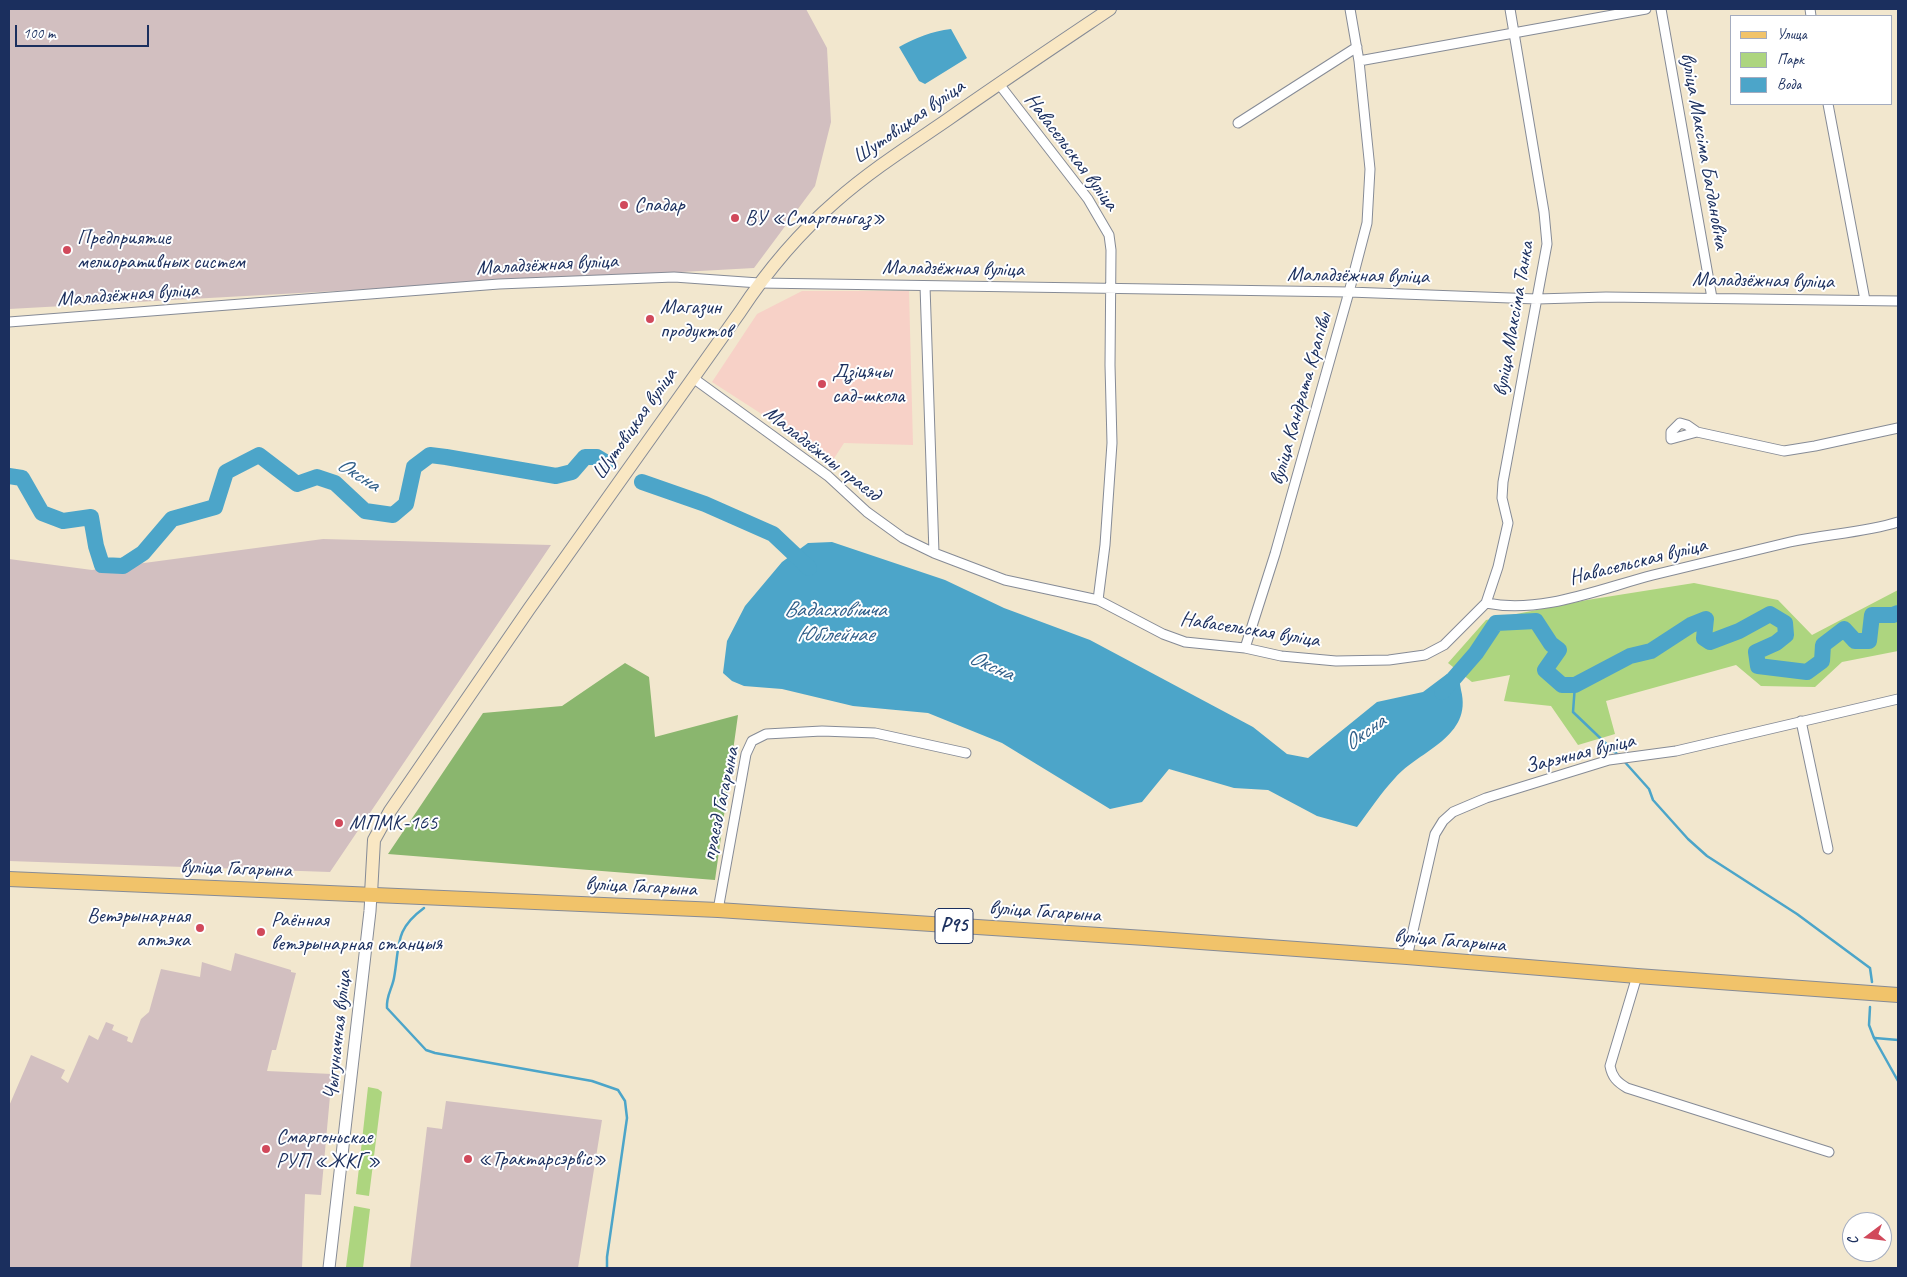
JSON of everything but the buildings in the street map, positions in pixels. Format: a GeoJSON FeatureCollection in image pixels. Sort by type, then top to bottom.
{"type":"FeatureCollection","features":[{"type":"Feature","properties":{"kind":"main road","name":"Шутовіцкая вуліца"},"geometry":{"type":"LineString","coordinates":[[371,894],[374,840],[390,811],[529,609],[759,283],[790,246],[837,200],[999,84],[1110,9]]}},
{"type":"Feature","properties":{"kind":"main road","name":"вуліца Гагарына"},"geometry":{"type":"LineString","coordinates":[[9,879],[718,910],[1408,957],[1898,995]]}},
{"type":"Feature","properties":{"kind":"street","name":"вуліца Кандрата Крапівы"},"geometry":{"type":"LineString","coordinates":[[1245,648],[1275,554],[1367,222],[1370,196],[1370,169],[1359,61],[1350,9]]}},
{"type":"Feature","properties":{"kind":"street","name":"вуліца Максіма Танка"},"geometry":{"type":"LineString","coordinates":[[1486,603],[1498,567],[1508,523],[1502,498],[1502,482],[1547,244],[1543,202],[1510,9]]}},
{"type":"Feature","properties":{"kind":"street"},"geometry":{"type":"LineString","coordinates":[[1359,61],[1646,9]]}},
{"type":"Feature","properties":{"kind":"street","name":"вуліца Максіма Багдановіча"},"geometry":{"type":"LineString","coordinates":[[1661,9],[1712,298]]}},
{"type":"Feature","properties":{"kind":"street"},"geometry":{"type":"LineString","coordinates":[[1238,123],[1357,47]]}},
{"type":"Feature","properties":{"kind":"street","name":"Навасельская вуліца"},"geometry":{"type":"LineString","coordinates":[[999,84],[1088,199],[1110,235],[1112,443],[1105,545],[1098,600],[1162,634],[1185,642],[1245,648],[1281,656],[1336,660],[1389,660],[1425,655],[1444,645],[1486,603],[1505,607],[1546,604],[1653,575],[1820,536],[1880,528],[1898,522]]}},
{"type":"Feature","properties":{"kind":"street"},"geometry":{"type":"LineString","coordinates":[[1828,105],[1864,300]]}},
{"type":"Feature","properties":{"kind":"street","name":"Маладзёжная вуліца"},"geometry":{"type":"LineString","coordinates":[[9,322],[508,284],[674,277],[759,283],[1349,292],[1537,299],[1712,298],[1898,301]]}},
{"type":"Feature","properties":{"kind":"street"},"geometry":{"type":"LineString","coordinates":[[925,286],[934,553]]}},
{"type":"Feature","properties":{"kind":"street","name":"Маладзёжны праезд"},"geometry":{"type":"LineString","coordinates":[[693,378],[828,476],[866,512],[903,538],[934,553],[1005,580],[1098,600]]}},
{"type":"Feature","properties":{"kind":"street"},"geometry":{"type":"LineString","coordinates":[[1697,432],[1784,451],[1898,428]]}},
{"type":"Feature","properties":{"kind":"street","name":"Зарэчная вуліца"},"geometry":{"type":"LineString","coordinates":[[1408,957],[1435,834],[1443,821],[1452,812],[1486,798],[1609,760],[1676,751],[1898,699]]}},
{"type":"Feature","properties":{"kind":"street"},"geometry":{"type":"LineString","coordinates":[[1801,722],[1828,849]]}},
{"type":"Feature","properties":{"kind":"street","name":"праезд Гагарына"},"geometry":{"type":"LineString","coordinates":[[718,910],[746,754],[752,741],[766,734],[822,731],[875,733],[966,753]]}},
{"type":"Feature","properties":{"kind":"street","name":"Чыгуначная вуліца"},"geometry":{"type":"LineString","coordinates":[[329,1268],[371,894]]}},
{"type":"Feature","properties":{"kind":"street"},"geometry":{"type":"LineString","coordinates":[[1637,976],[1610,1066],[1612,1075],[1620,1083],[1627,1088],[1829,1152]]}},
{"type":"Feature","properties":{"kind":"shaded area"},"geometry":{"type":"Polygon","coordinates":[[[9,9],[806,9],[827,48],[831,122],[815,186],[754,268],[9,309],[9,9]]]}},
{"type":"Feature","properties":{"kind":"shaded area"},"geometry":{"type":"Polygon","coordinates":[[[802,291],[909,291],[913,445],[844,443],[833,460],[712,382],[757,314],[802,291]]]}},
{"type":"Feature","properties":{"kind":"shaded area"},"geometry":{"type":"Polygon","coordinates":[[[323,539],[551,545],[330,872],[9,861],[9,559],[92,570],[323,539]]]}},
{"type":"Feature","properties":{"kind":"shaded area"},"geometry":{"type":"Polygon","coordinates":[[[235,953],[296,973],[276,1050],[272,1050],[267,1071],[332,1074],[321,1195],[305,1194],[302,1268],[9,1268],[9,1106],[31,1055],[65,1070],[61,1078],[68,1083],[89,1035],[98,1040],[106,1022],[114,1025],[112,1030],[128,1037],[127,1041],[132,1043],[141,1019],[149,1012],[161,969],[200,977],[202,962],[231,971],[235,953]]]}},
{"type":"Feature","properties":{"kind":"shaded area"},"geometry":{"type":"Polygon","coordinates":[[[446,1101],[602,1120],[578,1268],[410,1268],[427,1127],[442,1129],[446,1101]]]}},
{"type":"Feature","properties":{"kind":"green space"},"geometry":{"type":"Polygon","coordinates":[[[1694,583],[1778,600],[1812,635],[1898,590],[1898,651],[1842,662],[1815,687],[1761,686],[1736,665],[1606,701],[1615,734],[1578,745],[1551,706],[1504,701],[1510,675],[1472,682],[1448,663],[1486,620],[1587,600],[1694,583]]]}},
{"type":"Feature","properties":{"kind":"green space"},"geometry":{"type":"Polygon","coordinates":[[[625,663],[649,677],[655,737],[738,715],[715,880],[388,854],[483,713],[562,706],[625,663]]]}},
{"type":"Feature","properties":{"kind":"green space"},"geometry":{"type":"Polygon","coordinates":[[[368,1087],[382,1092],[369,1196],[356,1194],[368,1087]]]}},
{"type":"Feature","properties":{"kind":"green space"},"geometry":{"type":"Polygon","coordinates":[[[354,1206],[370,1209],[363,1268],[346,1267],[354,1206]]]}},
{"type":"Feature","properties":{"kind":"water"},"geometry":{"type":"Polygon","coordinates":[[[951,29],[967,58],[925,84],[919,81],[899,47],[924,35],[951,29]]]}},
{"type":"Feature","properties":{"kind":"water","name":"Вадасховішча Юбілейнае"},"geometry":{"type":"Polygon","coordinates":[[[832,542],[945,580],[1004,608],[1090,640],[1253,727],[1287,754],[1308,758],[1377,702],[1423,692],[1447,674],[1454,673],[1457,676],[1460,683],[1463,706],[1459,720],[1452,731],[1395,778],[1357,827],[1317,816],[1268,790],[1234,788],[1169,769],[1142,802],[1110,809],[1002,743],[928,713],[853,706],[782,689],[744,686],[732,681],[723,673],[727,641],[745,606],[782,562],[808,543],[832,542]]]}},
{"type":"Feature","properties":{"kind":"waterway","name":"Оксна"},"geometry":{"type":"LineString","coordinates":[[9,476],[22,478],[42,513],[63,521],[91,517],[96,546],[102,565],[123,566],[143,553],[172,519],[215,507],[226,472],[259,455],[297,484],[317,477],[335,483],[365,511],[393,515],[406,504],[414,467],[430,455],[556,476],[572,472],[585,457],[597,457],[607,463]]}},
{"type":"Feature","properties":{"kind":"waterway","name":"Оксна"},"geometry":{"type":"LineString","coordinates":[[642,482],[705,504],[773,534],[809,568]]}},
{"type":"Feature","properties":{"kind":"waterway","name":"Оксна"},"geometry":{"type":"LineString","coordinates":[[1442,692],[1476,653],[1496,623],[1536,621],[1551,644],[1559,650],[1545,670],[1562,685],[1575,685],[1630,656],[1651,651],[1691,625],[1706,619],[1704,638],[1710,642],[1739,631],[1770,614],[1785,623],[1786,635],[1776,643],[1756,652],[1758,666],[1807,672],[1822,661],[1823,645],[1844,629],[1855,641],[1869,641],[1872,615],[1893,615],[1898,613]]}},
{"type":"Feature","properties":{"kind":"waterway"},"geometry":{"type":"LineString","coordinates":[[1575,685],[1573,712],[1619,756]]}},
{"type":"Feature","properties":{"kind":"waterway"},"geometry":{"type":"LineString","coordinates":[[1623,760],[1649,789],[1653,800],[1688,839],[1707,856],[1797,914],[1870,968],[1872,982]]}},
{"type":"Feature","properties":{"kind":"waterway"},"geometry":{"type":"LineString","coordinates":[[424,908],[414,916],[403,931],[400,939],[387,1008],[426,1050],[592,1081],[618,1090],[625,1101],[627,1118],[607,1268]]}},
{"type":"Feature","properties":{"kind":"waterway"},"geometry":{"type":"LineString","coordinates":[[1870,1007],[1869,1025],[1874,1038],[1898,1081]]}},
{"type":"Feature","properties":{"kind":"waterway"},"geometry":{"type":"LineString","coordinates":[[1875,1038],[1898,1040]]}},
{"type":"Feature","properties":{"kind":"place","name":"Спадар"},"geometry":{"type":"Point","coordinates":[624,205]}},
{"type":"Feature","properties":{"kind":"place","name":"ВУ «Смаргоньгаз»"},"geometry":{"type":"Point","coordinates":[735,218]}},
{"type":"Feature","properties":{"kind":"place","name":"Предприятие мелиоративных систем"},"geometry":{"type":"Point","coordinates":[67,250]}},
{"type":"Feature","properties":{"kind":"place","name":"Магазин продуктов"},"geometry":{"type":"Point","coordinates":[650,319]}},
{"type":"Feature","properties":{"kind":"place","name":"Дзіцячы сад-школа"},"geometry":{"type":"Point","coordinates":[822,384]}},
{"type":"Feature","properties":{"kind":"place","name":"МПМК-165"},"geometry":{"type":"Point","coordinates":[339,823]}},
{"type":"Feature","properties":{"kind":"place","name":"Ветэрынарная аптэка"},"geometry":{"type":"Point","coordinates":[200,928]}},
{"type":"Feature","properties":{"kind":"place","name":"Раённая ветэрынарная станцыя"},"geometry":{"type":"Point","coordinates":[261,932]}},
{"type":"Feature","properties":{"kind":"place","name":"Смаргоньскае РУП «ЖКГ»"},"geometry":{"type":"Point","coordinates":[266,1149]}},
{"type":"Feature","properties":{"kind":"place","name":"«Трактарсэрвіс»"},"geometry":{"type":"Point","coordinates":[468,1159]}}]}
